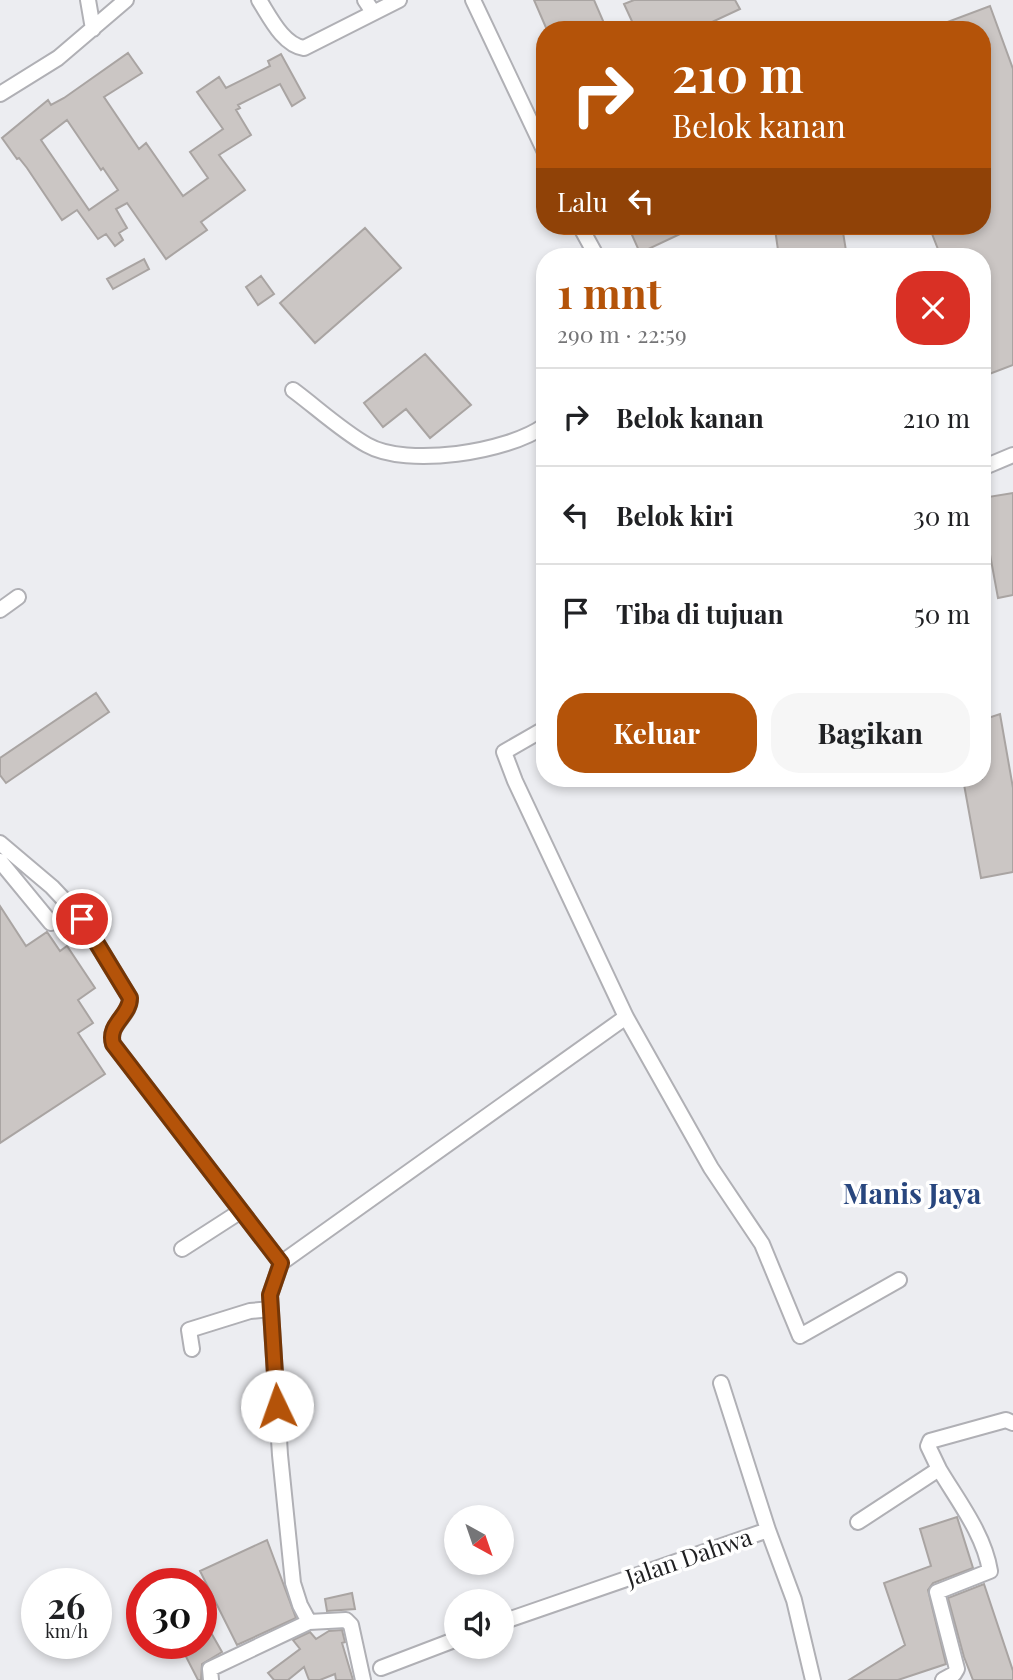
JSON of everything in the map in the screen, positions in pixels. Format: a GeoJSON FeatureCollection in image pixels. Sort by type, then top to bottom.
{"type":"FeatureCollection","features":[{"type":"Feature","properties":{"kind":"street"},"geometry":{"type":"LineString","coordinates":[[88,0],[93,29]]}},
{"type":"Feature","properties":{"kind":"street"},"geometry":{"type":"LineString","coordinates":[[0,94],[58,58],[126,0]]}},
{"type":"Feature","properties":{"kind":"street"},"geometry":{"type":"LineString","coordinates":[[259,0],[276,26],[295,46],[304,48],[369,6],[399,0]]}},
{"type":"Feature","properties":{"kind":"street"},"geometry":{"type":"LineString","coordinates":[[473,0],[536,133]]}},
{"type":"Feature","properties":{"kind":"street"},"geometry":{"type":"LineString","coordinates":[[293,390],[367,446],[411,457],[505,445],[520,441],[536,431]]}},
{"type":"Feature","properties":{"kind":"street"},"geometry":{"type":"LineString","coordinates":[[991,464],[1013,455]]}},
{"type":"Feature","properties":{"kind":"street"},"geometry":{"type":"LineString","coordinates":[[0,610],[18,597]]}},
{"type":"Feature","properties":{"kind":"street"},"geometry":{"type":"LineString","coordinates":[[536,734],[504,752],[515,781],[626,1017],[711,1168],[762,1244],[800,1336],[899,1280]]}},
{"type":"Feature","properties":{"kind":"street"},"geometry":{"type":"LineString","coordinates":[[0,843],[52,887],[82,919],[130,998],[130,1006],[110,1035],[113,1044],[281,1263]]}},
{"type":"Feature","properties":{"kind":"street"},"geometry":{"type":"LineString","coordinates":[[0,861],[51,923]]}},
{"type":"Feature","properties":{"kind":"street"},"geometry":{"type":"LineString","coordinates":[[309,1622],[293,1583],[280,1455],[270,1295],[281,1263],[626,1017]]}},
{"type":"Feature","properties":{"kind":"street"},"geometry":{"type":"LineString","coordinates":[[182,1249],[241,1211]]}},
{"type":"Feature","properties":{"kind":"street"},"geometry":{"type":"LineString","coordinates":[[192,1349],[190,1330],[250,1311],[271,1309]]}},
{"type":"Feature","properties":{"kind":"street"},"geometry":{"type":"LineString","coordinates":[[721,1383],[768,1530]]}},
{"type":"Feature","properties":{"kind":"street"},"geometry":{"type":"LineString","coordinates":[[943,1680],[957,1669],[937,1592],[988,1573],[990,1569],[970,1520],[928,1446],[930,1441],[1006,1420],[1013,1423]]}},
{"type":"Feature","properties":{"kind":"street"},"geometry":{"type":"LineString","coordinates":[[858,1522],[939,1469]]}},
{"type":"Feature","properties":{"kind":"street","name":"Jalan Dahwa"},"geometry":{"type":"LineString","coordinates":[[514,1618],[768,1530],[794,1600],[813,1680]]}},
{"type":"Feature","properties":{"kind":"street"},"geometry":{"type":"LineString","coordinates":[[211,1680],[210,1669],[309,1622],[349,1622],[363,1680]]}},
{"type":"Feature","properties":{"kind":"street"},"geometry":{"type":"LineString","coordinates":[[381,1668],[444,1644]]}},
{"type":"Feature","properties":{"kind":"building"},"geometry":{"type":"Polygon","coordinates":[[[534,0],[594,0],[603,21],[543,21],[534,0]]]}},
{"type":"Feature","properties":{"kind":"building"},"geometry":{"type":"Polygon","coordinates":[[[634,0],[735,0],[740,9],[714,21],[632,21],[624,4],[634,0]]]}},
{"type":"Feature","properties":{"kind":"building"},"geometry":{"type":"Polygon","coordinates":[[[990,6],[1013,69],[1013,365],[991,373],[991,248],[938,248],[932,235],[991,235],[991,21],[950,21],[990,6]]]}},
{"type":"Feature","properties":{"kind":"building"},"geometry":{"type":"Polygon","coordinates":[[[128,53],[142,73],[104,97],[139,149],[146,143],[183,196],[208,178],[190,152],[223,129],[197,92],[219,77],[226,88],[270,66],[268,61],[281,54],[305,98],[292,106],[280,84],[238,105],[240,108],[236,110],[251,135],[219,155],[245,190],[201,222],[207,230],[166,259],[127,203],[116,209],[127,228],[119,233],[123,240],[115,246],[106,234],[98,239],[77,210],[62,220],[27,168],[2,138],[48,100],[51,105],[128,53]],[[67,120],[41,140],[89,210],[118,190],[103,168],[101,170],[67,120]]]}},
{"type":"Feature","properties":{"kind":"building"},"geometry":{"type":"Polygon","coordinates":[[[365,228],[401,268],[315,343],[280,303],[365,228]]]}},
{"type":"Feature","properties":{"kind":"building"},"geometry":{"type":"Polygon","coordinates":[[[632,235],[678,235],[651,248],[638,248],[632,235]]]}},
{"type":"Feature","properties":{"kind":"building"},"geometry":{"type":"Polygon","coordinates":[[[776,235],[843,235],[846,248],[778,248],[776,235]]]}},
{"type":"Feature","properties":{"kind":"building"},"geometry":{"type":"Polygon","coordinates":[[[144,259],[149,269],[113,289],[107,279],[144,259]]]}},
{"type":"Feature","properties":{"kind":"building"},"geometry":{"type":"Polygon","coordinates":[[[261,276],[274,294],[258,305],[246,287],[261,276]]]}},
{"type":"Feature","properties":{"kind":"building"},"geometry":{"type":"Polygon","coordinates":[[[425,354],[471,405],[430,438],[406,409],[383,427],[364,403],[425,354]]]}},
{"type":"Feature","properties":{"kind":"building"},"geometry":{"type":"Polygon","coordinates":[[[1013,493],[1013,595],[998,598],[991,560],[991,497],[1013,493]]]}},
{"type":"Feature","properties":{"kind":"building"},"geometry":{"type":"Polygon","coordinates":[[[96,693],[109,712],[6,783],[0,775],[0,758],[96,693]]]}},
{"type":"Feature","properties":{"kind":"building"},"geometry":{"type":"Polygon","coordinates":[[[1000,714],[1013,788],[1013,872],[981,878],[964,787],[991,787],[991,717],[1000,714]]]}},
{"type":"Feature","properties":{"kind":"building"},"geometry":{"type":"Polygon","coordinates":[[[0,906],[26,946],[47,932],[60,951],[67,946],[95,988],[78,1000],[93,1023],[78,1033],[105,1074],[0,1143],[0,906]]]}},
{"type":"Feature","properties":{"kind":"building"},"geometry":{"type":"Polygon","coordinates":[[[957,1517],[973,1568],[933,1583],[928,1590],[946,1664],[898,1680],[849,1680],[905,1645],[884,1583],[931,1566],[920,1529],[957,1517]]]}},
{"type":"Feature","properties":{"kind":"building"},"geometry":{"type":"Polygon","coordinates":[[[267,1540],[296,1618],[237,1645],[217,1605],[217,1568],[206,1568],[267,1540]]]}},
{"type":"Feature","properties":{"kind":"building"},"geometry":{"type":"Polygon","coordinates":[[[984,1584],[1013,1671],[1013,1680],[973,1680],[964,1657],[948,1598],[984,1584]]]}},
{"type":"Feature","properties":{"kind":"building"},"geometry":{"type":"Polygon","coordinates":[[[352,1593],[355,1609],[327,1611],[325,1599],[352,1593]]]}},
{"type":"Feature","properties":{"kind":"building"},"geometry":{"type":"Polygon","coordinates":[[[342,1630],[345,1642],[342,1643],[353,1680],[336,1680],[335,1674],[320,1680],[309,1680],[304,1667],[288,1680],[274,1680],[268,1673],[300,1649],[293,1640],[310,1632],[316,1639],[329,1631],[342,1630]]]}},
{"type":"Feature","properties":{"kind":"building"},"geometry":{"type":"Polygon","coordinates":[[[187,1659],[210,1659],[202,1664],[201,1680],[198,1680],[187,1659]]]}},
{"type":"Feature","properties":{"kind":"district","name":"Manis Jaya"},"geometry":{"type":"Point","coordinates":[912,1194]}},
{"type":"Feature","properties":{"kind":"route"},"geometry":{"type":"LineString","coordinates":[[82,919],[130,998],[130,1006],[110,1035],[113,1044],[281,1263],[270,1295],[277,1406]]}}]}
